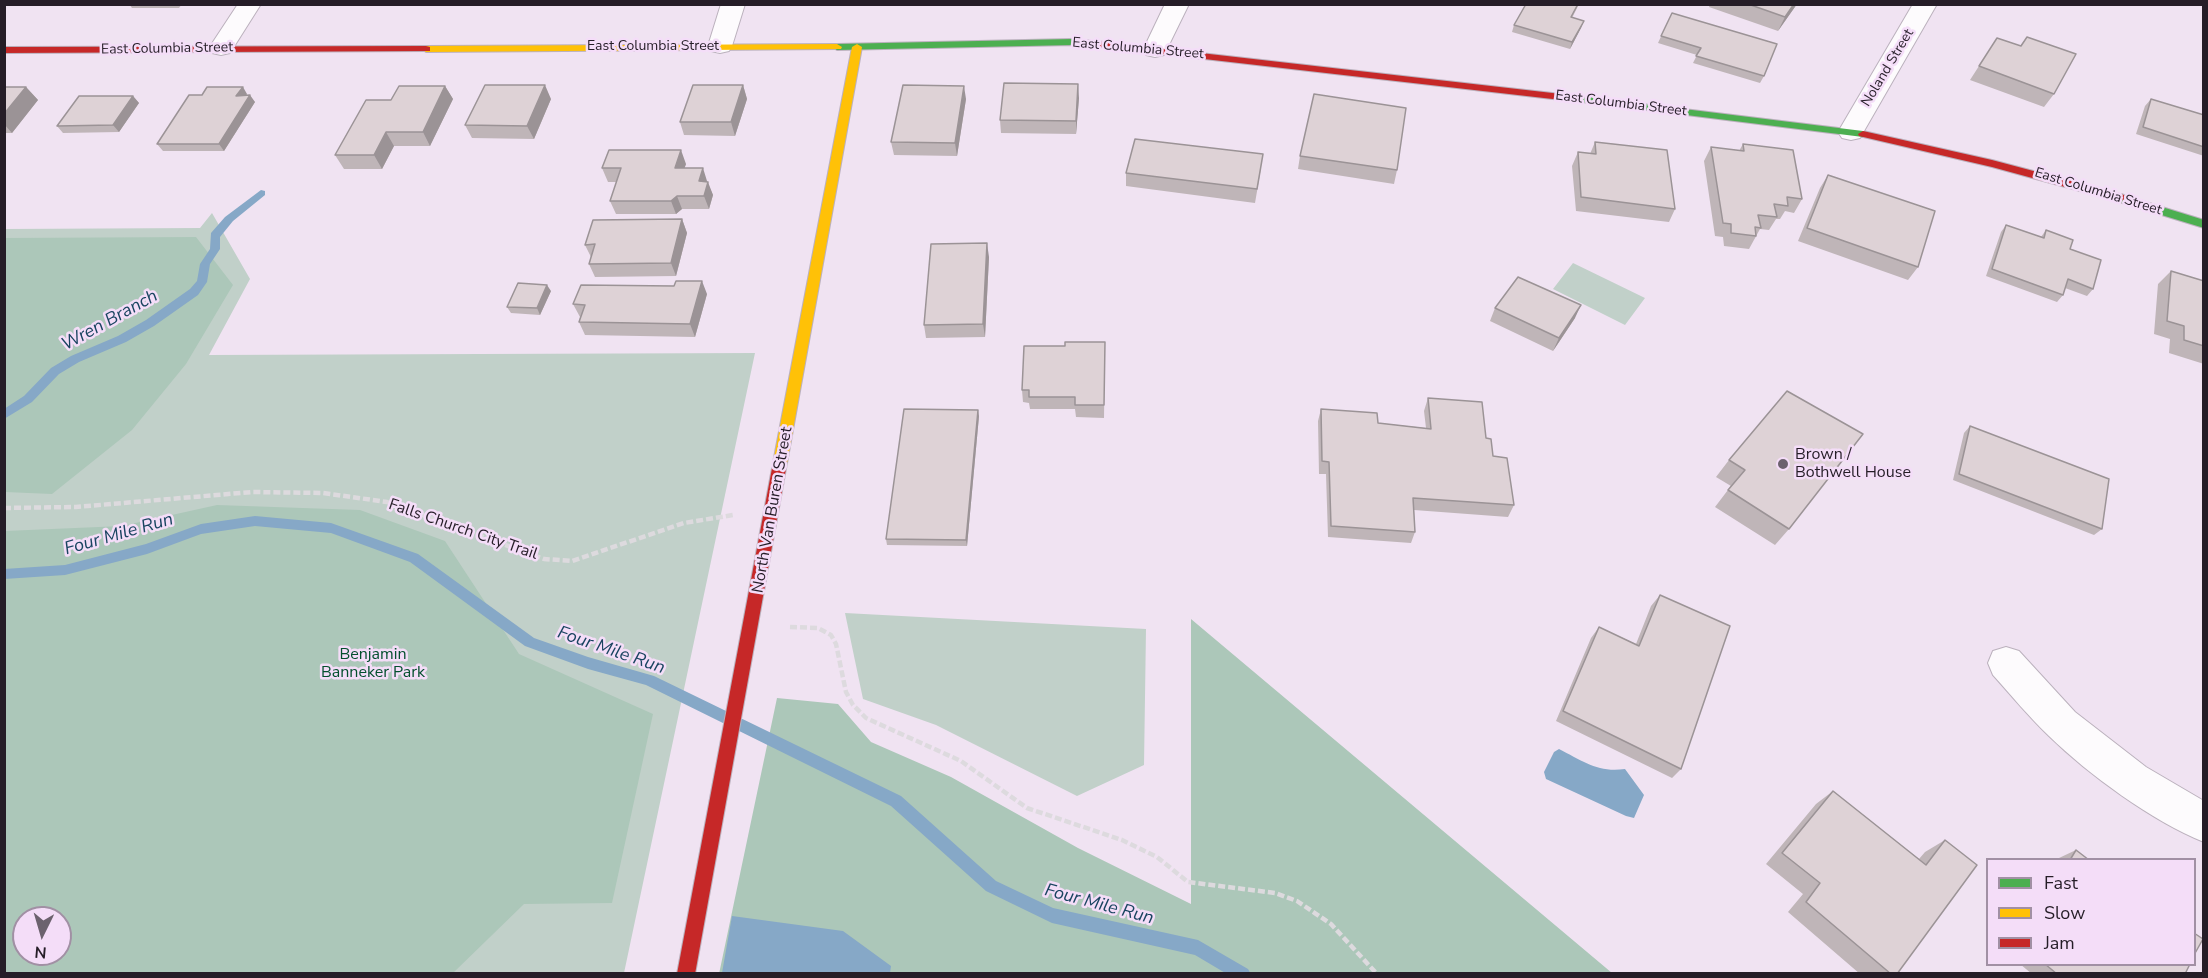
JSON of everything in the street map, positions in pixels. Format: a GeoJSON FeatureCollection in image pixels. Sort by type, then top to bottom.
{"type":"FeatureCollection","features":[{"type":"Feature","properties":{"kind":"street"},"geometry":{"type":"LineString","coordinates":[[220,48],[250,4]]}},
{"type":"Feature","properties":{"kind":"street"},"geometry":{"type":"LineString","coordinates":[[720,46],[733,4]]}},
{"type":"Feature","properties":{"kind":"street"},"geometry":{"type":"LineString","coordinates":[[1155,50],[1177,4]]}},
{"type":"Feature","properties":{"kind":"street","name":"Noland Street"},"geometry":{"type":"LineString","coordinates":[[1851,132],[1925,4]]}},
{"type":"Feature","properties":{"kind":"street","name":"East Columbia Street"},"geometry":{"type":"LineString","coordinates":[[4,50],[858,47],[1072,42],[1851,132],[1964,155],[2043,175],[2204,224]]}},
{"type":"Feature","properties":{"kind":"street","name":"North Van Buren Street"},"geometry":{"type":"LineString","coordinates":[[686,974],[858,47]]}},
{"type":"Feature","properties":{"kind":"street"},"geometry":{"type":"LineString","coordinates":[[2006,663],[2070,731],[2132,780],[2204,823]]}},
{"type":"Feature","properties":{"kind":"path","name":"Falls Church City Trail"},"geometry":{"type":"LineString","coordinates":[[4,508],[76,507],[252,492],[323,493],[387,502],[544,559],[572,561],[614,549],[684,523],[732,515],[772,515]]}},
{"type":"Feature","properties":{"kind":"path"},"geometry":{"type":"LineString","coordinates":[[785,626],[818,628],[831,635],[836,644],[846,692],[853,705],[866,718],[961,760],[1027,808],[1122,840],[1157,857],[1188,882],[1275,893],[1297,901],[1330,924],[1377,974]]}},
{"type":"Feature","properties":{"kind":"green space","name":"Benjamin Banneker Park"},"geometry":{"type":"Polygon","coordinates":[[[212,213],[250,279],[209,355],[755,353],[624,973],[5,973],[4,229],[200,228],[212,213]]]}},
{"type":"Feature","properties":{"kind":"green space"},"geometry":{"type":"Polygon","coordinates":[[[196,237],[233,285],[186,364],[132,430],[52,494],[5,492],[5,238],[196,237]]]}},
{"type":"Feature","properties":{"kind":"green space"},"geometry":{"type":"Polygon","coordinates":[[[1573,263],[1645,298],[1625,325],[1553,289],[1573,263]]]}},
{"type":"Feature","properties":{"kind":"green space"},"geometry":{"type":"Polygon","coordinates":[[[217,505],[360,510],[445,541],[519,654],[653,714],[612,903],[524,904],[453,973],[5,973],[5,531],[122,526],[217,505]]]}},
{"type":"Feature","properties":{"kind":"green space"},"geometry":{"type":"Polygon","coordinates":[[[845,613],[1146,629],[1144,765],[1077,796],[936,725],[863,699],[845,613]]]}},
{"type":"Feature","properties":{"kind":"green space"},"geometry":{"type":"Polygon","coordinates":[[[1191,619],[1612,973],[719,974],[777,698],[838,704],[871,742],[951,777],[1078,848],[1191,904],[1191,619]]]}},
{"type":"Feature","properties":{"kind":"water"},"geometry":{"type":"Polygon","coordinates":[[[1559,749],[1599,768],[1625,769],[1644,795],[1634,818],[1546,779],[1544,772],[1554,752],[1559,749]]]}},
{"type":"Feature","properties":{"kind":"water"},"geometry":{"type":"Polygon","coordinates":[[[732,916],[843,931],[891,966],[890,973],[722,973],[732,916]]]}},
{"type":"Feature","properties":{"kind":"building"},"geometry":{"type":"Polygon","coordinates":[[[1526,4],[1578,4],[1571,17],[1584,21],[1572,42],[1514,25],[1526,4]]]}},
{"type":"Feature","properties":{"kind":"building"},"geometry":{"type":"Polygon","coordinates":[[[1748,4],[1794,4],[1785,17],[1748,4]]]}},
{"type":"Feature","properties":{"kind":"building"},"geometry":{"type":"Polygon","coordinates":[[[1672,13],[1777,44],[1764,76],[1696,56],[1701,48],[1661,36],[1672,13]]]}},
{"type":"Feature","properties":{"kind":"building"},"geometry":{"type":"Polygon","coordinates":[[[2027,37],[2076,54],[2054,94],[1979,66],[1997,38],[2021,46],[2027,37]]]}},
{"type":"Feature","properties":{"kind":"building"},"geometry":{"type":"Polygon","coordinates":[[[1004,83],[1078,84],[1076,121],[1000,120],[1004,83]]]}},
{"type":"Feature","properties":{"kind":"building"},"geometry":{"type":"Polygon","coordinates":[[[485,85],[545,85],[527,126],[465,125],[485,85]]]}},
{"type":"Feature","properties":{"kind":"building"},"geometry":{"type":"Polygon","coordinates":[[[693,85],[743,85],[731,122],[680,122],[693,85]]]}},
{"type":"Feature","properties":{"kind":"building"},"geometry":{"type":"Polygon","coordinates":[[[903,85],[964,86],[955,143],[891,142],[903,85]]]}},
{"type":"Feature","properties":{"kind":"building"},"geometry":{"type":"Polygon","coordinates":[[[399,86],[445,86],[423,132],[386,132],[374,155],[335,155],[366,100],[391,100],[399,86]]]}},
{"type":"Feature","properties":{"kind":"building"},"geometry":{"type":"Polygon","coordinates":[[[4,87],[26,87],[4,114],[4,87]]]}},
{"type":"Feature","properties":{"kind":"building"},"geometry":{"type":"Polygon","coordinates":[[[207,87],[243,87],[236,96],[250,95],[219,144],[157,144],[189,95],[202,95],[207,87]]]}},
{"type":"Feature","properties":{"kind":"building"},"geometry":{"type":"Polygon","coordinates":[[[1314,94],[1406,108],[1397,170],[1300,156],[1314,94]]]}},
{"type":"Feature","properties":{"kind":"building"},"geometry":{"type":"Polygon","coordinates":[[[79,96],[133,96],[113,125],[57,126],[79,96]]]}},
{"type":"Feature","properties":{"kind":"building"},"geometry":{"type":"Polygon","coordinates":[[[2151,99],[2204,115],[2204,147],[2143,127],[2151,99]]]}},
{"type":"Feature","properties":{"kind":"building"},"geometry":{"type":"Polygon","coordinates":[[[1135,139],[1263,154],[1257,189],[1126,173],[1135,139]]]}},
{"type":"Feature","properties":{"kind":"building"},"geometry":{"type":"Polygon","coordinates":[[[1595,142],[1667,150],[1675,209],[1581,197],[1578,152],[1596,154],[1595,142]]]}},
{"type":"Feature","properties":{"kind":"building"},"geometry":{"type":"Polygon","coordinates":[[[1743,144],[1793,150],[1802,199],[1787,197],[1788,206],[1774,204],[1777,217],[1758,215],[1761,228],[1755,227],[1756,236],[1731,233],[1731,224],[1723,223],[1711,147],[1744,151],[1743,144]]]}},
{"type":"Feature","properties":{"kind":"building"},"geometry":{"type":"Polygon","coordinates":[[[609,150],[681,150],[675,168],[703,168],[699,181],[708,182],[704,196],[677,196],[671,201],[610,201],[621,168],[602,168],[609,150]]]}},
{"type":"Feature","properties":{"kind":"building"},"geometry":{"type":"Polygon","coordinates":[[[1828,175],[1935,211],[1918,267],[1807,228],[1828,175]]]}},
{"type":"Feature","properties":{"kind":"building"},"geometry":{"type":"Polygon","coordinates":[[[682,219],[671,263],[589,264],[595,244],[585,245],[593,220],[682,219]]]}},
{"type":"Feature","properties":{"kind":"building"},"geometry":{"type":"Polygon","coordinates":[[[2006,225],[2044,238],[2046,230],[2073,240],[2070,249],[2101,260],[2093,289],[2068,279],[2063,295],[1992,269],[2006,225]]]}},
{"type":"Feature","properties":{"kind":"building"},"geometry":{"type":"Polygon","coordinates":[[[987,243],[983,324],[924,325],[931,244],[987,243]]]}},
{"type":"Feature","properties":{"kind":"building"},"geometry":{"type":"Polygon","coordinates":[[[2171,271],[2204,281],[2204,346],[2184,340],[2184,326],[2167,321],[2171,271]]]}},
{"type":"Feature","properties":{"kind":"building"},"geometry":{"type":"Polygon","coordinates":[[[1518,277],[1581,305],[1559,338],[1495,308],[1518,277]]]}},
{"type":"Feature","properties":{"kind":"building"},"geometry":{"type":"Polygon","coordinates":[[[676,281],[702,281],[690,324],[579,322],[585,305],[573,304],[581,285],[674,286],[676,281]]]}},
{"type":"Feature","properties":{"kind":"building"},"geometry":{"type":"Polygon","coordinates":[[[518,283],[547,285],[537,308],[507,307],[518,283]]]}},
{"type":"Feature","properties":{"kind":"building"},"geometry":{"type":"Polygon","coordinates":[[[1065,342],[1105,342],[1104,405],[1075,405],[1075,397],[1029,397],[1029,390],[1022,390],[1024,346],[1065,346],[1065,342]]]}},
{"type":"Feature","properties":{"kind":"building","name":"Brown / Bothwell House"},"geometry":{"type":"Polygon","coordinates":[[[1787,391],[1863,434],[1789,529],[1728,490],[1745,470],[1729,460],[1787,391]]]}},
{"type":"Feature","properties":{"kind":"building"},"geometry":{"type":"Polygon","coordinates":[[[1428,398],[1482,402],[1486,438],[1491,439],[1493,456],[1507,458],[1514,505],[1413,498],[1415,532],[1331,526],[1329,462],[1322,461],[1321,409],[1377,413],[1378,423],[1431,429],[1428,398]]]}},
{"type":"Feature","properties":{"kind":"building"},"geometry":{"type":"Polygon","coordinates":[[[904,409],[978,410],[966,540],[886,539],[904,409]]]}},
{"type":"Feature","properties":{"kind":"building"},"geometry":{"type":"Polygon","coordinates":[[[1970,426],[2109,479],[2102,529],[1959,474],[1970,426]]]}},
{"type":"Feature","properties":{"kind":"building"},"geometry":{"type":"Polygon","coordinates":[[[1660,595],[1730,626],[1681,769],[1563,711],[1599,627],[1639,646],[1660,595]]]}},
{"type":"Feature","properties":{"kind":"building"},"geometry":{"type":"Polygon","coordinates":[[[1833,791],[1926,865],[1945,840],[1977,865],[1897,974],[1891,974],[1806,902],[1820,883],[1782,853],[1833,791]]]}},
{"type":"Feature","properties":{"kind":"building"},"geometry":{"type":"Polygon","coordinates":[[[2076,850],[2086,858],[2071,858],[2076,850]]]}},
{"type":"Feature","properties":{"kind":"building"},"geometry":{"type":"Polygon","coordinates":[[[2196,934],[2203,939],[2196,951],[2196,934]]]}},
{"type":"Feature","properties":{"kind":"building"},"geometry":{"type":"Polygon","coordinates":[[[2047,966],[2189,966],[2185,974],[2057,974],[2047,966]]]}},
{"type":"Feature","properties":{"kind":"waterway","name":"Wren Branch"},"geometry":{"type":"LineString","coordinates":[[4,415],[28,399],[55,371],[75,359],[122,339],[150,323],[194,292],[202,282],[205,264],[215,249],[215,236],[229,219],[261,193]]}},
{"type":"Feature","properties":{"kind":"waterway","name":"Four Mile Run"},"geometry":{"type":"LineString","coordinates":[[4,574],[65,570],[147,549],[201,529],[255,521],[331,528],[414,558],[530,642],[588,663],[649,680],[896,801],[991,886],[1052,915],[1198,948],[1243,974]]}},
{"type":"Feature","properties":{"kind":"traffic: fast"},"geometry":{"type":"LineString","coordinates":[[837,47],[1072,42],[1095,44]]}},
{"type":"Feature","properties":{"kind":"traffic: fast"},"geometry":{"type":"LineString","coordinates":[[1570,98],[1863,134]]}},
{"type":"Feature","properties":{"kind":"traffic: fast"},"geometry":{"type":"LineString","coordinates":[[2120,198],[2204,224]]}},
{"type":"Feature","properties":{"kind":"traffic: slow"},"geometry":{"type":"LineString","coordinates":[[426,49],[837,47]]}},
{"type":"Feature","properties":{"kind":"traffic: slow"},"geometry":{"type":"LineString","coordinates":[[780,463],[857,47]]}},
{"type":"Feature","properties":{"kind":"traffic: jam"},"geometry":{"type":"LineString","coordinates":[[1095,44],[1570,98]]}},
{"type":"Feature","properties":{"kind":"traffic: jam"},"geometry":{"type":"LineString","coordinates":[[4,50],[426,49]]}},
{"type":"Feature","properties":{"kind":"traffic: jam"},"geometry":{"type":"LineString","coordinates":[[1863,134],[1992,163],[2120,198]]}},
{"type":"Feature","properties":{"kind":"traffic: jam"},"geometry":{"type":"LineString","coordinates":[[686,974],[780,463]]}},
{"type":"Feature","properties":{"kind":"place","name":"Brown / Bothwell House"},"geometry":{"type":"Point","coordinates":[1783,464]}}]}
